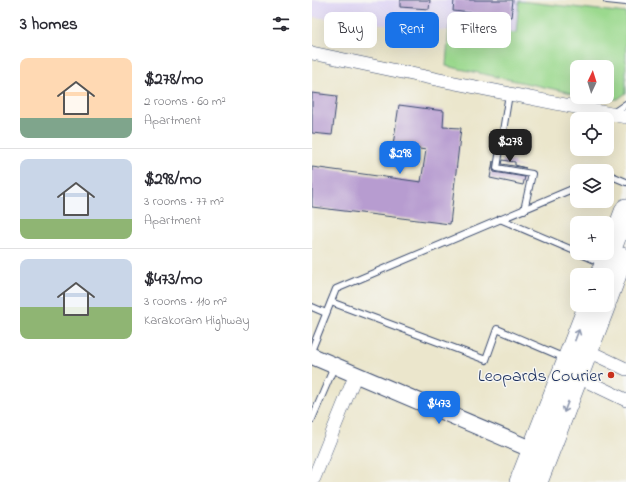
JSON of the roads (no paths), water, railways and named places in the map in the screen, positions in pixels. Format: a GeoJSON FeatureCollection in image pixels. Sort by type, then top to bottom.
{"type":"FeatureCollection","features":[{"type":"Feature","properties":{"kind":"highway"},"geometry":{"type":"LineString","coordinates":[[616,260],[626,209]]}},
{"type":"Feature","properties":{"kind":"highway"},"geometry":{"type":"LineString","coordinates":[[537,482],[540,453],[568,359],[586,312]]}},
{"type":"Feature","properties":{"kind":"highway"},"geometry":{"type":"LineString","coordinates":[[520,482],[540,453],[578,378],[602,312]]}},
{"type":"Feature","properties":{"kind":"street"},"geometry":{"type":"LineString","coordinates":[[312,52],[596,112]]}},
{"type":"Feature","properties":{"kind":"street"},"geometry":{"type":"LineString","coordinates":[[614,116],[626,117]]}},
{"type":"Feature","properties":{"kind":"street"},"geometry":{"type":"LineString","coordinates":[[588,351],[626,369]]}},
{"type":"Feature","properties":{"kind":"street"},"geometry":{"type":"LineString","coordinates":[[312,356],[335,364],[540,453]]}},
{"type":"Feature","properties":{"kind":"street"},"geometry":{"type":"LineString","coordinates":[[318,480],[356,374]]}},
{"type":"Feature","properties":{"kind":"street"},"geometry":{"type":"LineString","coordinates":[[578,378],[626,400]]}},
{"type":"Feature","properties":{"kind":"lane"},"geometry":{"type":"LineString","coordinates":[[607,0],[626,2]]}},
{"type":"Feature","properties":{"kind":"lane"},"geometry":{"type":"LineString","coordinates":[[509,94],[497,168],[532,174],[524,210]]}},
{"type":"Feature","properties":{"kind":"lane"},"geometry":{"type":"LineString","coordinates":[[614,112],[626,104]]}},
{"type":"Feature","properties":{"kind":"lane"},"geometry":{"type":"LineString","coordinates":[[614,177],[626,182]]}},
{"type":"Feature","properties":{"kind":"lane"},"geometry":{"type":"LineString","coordinates":[[312,349],[336,288],[570,190]]}},
{"type":"Feature","properties":{"kind":"lane"},"geometry":{"type":"LineString","coordinates":[[500,220],[570,249]]}},
{"type":"Feature","properties":{"kind":"lane"},"geometry":{"type":"LineString","coordinates":[[331,302],[486,360],[497,329],[568,359]]}},
{"type":"Feature","properties":{"kind":"lane"},"geometry":{"type":"LineString","coordinates":[[312,306],[326,313]]}},
{"type":"Feature","properties":{"kind":"lane"},"geometry":{"type":"LineString","coordinates":[[312,419],[335,364]]}},
{"type":"Feature","properties":{"kind":"place","name":"Leopards Courier"},"geometry":{"type":"Point","coordinates":[611,375]}}]}
